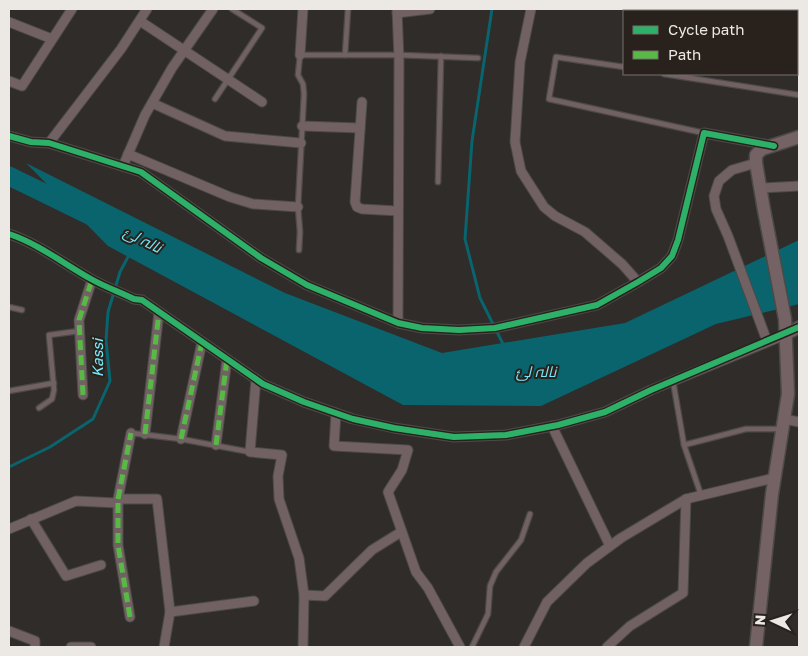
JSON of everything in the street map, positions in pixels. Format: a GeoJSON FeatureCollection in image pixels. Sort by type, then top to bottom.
{"type":"FeatureCollection","features":[{"type":"Feature","properties":{"kind":"main road"},"geometry":{"type":"LineString","coordinates":[[756,647],[774,478],[788,394],[786,318],[764,210],[756,155],[762,149],[799,137]]}},
{"type":"Feature","properties":{"kind":"street"},"geometry":{"type":"LineString","coordinates":[[9,81],[22,86],[72,9]]}},
{"type":"Feature","properties":{"kind":"street"},"geometry":{"type":"LineString","coordinates":[[49,143],[121,49],[147,9]]}},
{"type":"Feature","properties":{"kind":"street"},"geometry":{"type":"LineString","coordinates":[[123,166],[152,103],[213,9]]}},
{"type":"Feature","properties":{"kind":"street"},"geometry":{"type":"LineString","coordinates":[[300,55],[303,9]]}},
{"type":"Feature","properties":{"kind":"street"},"geometry":{"type":"LineString","coordinates":[[398,322],[399,55],[397,11],[430,9]]}},
{"type":"Feature","properties":{"kind":"street"},"geometry":{"type":"LineString","coordinates":[[531,9],[519,71],[515,142],[521,171],[544,207],[555,216],[585,232],[622,264],[638,282]]}},
{"type":"Feature","properties":{"kind":"street"},"geometry":{"type":"LineString","coordinates":[[140,20],[262,102]]}},
{"type":"Feature","properties":{"kind":"street"},"geometry":{"type":"LineString","coordinates":[[9,22],[52,39]]}},
{"type":"Feature","properties":{"kind":"street"},"geometry":{"type":"LineString","coordinates":[[362,102],[355,202],[357,207],[398,211]]}},
{"type":"Feature","properties":{"kind":"street"},"geometry":{"type":"LineString","coordinates":[[152,103],[225,136],[301,143]]}},
{"type":"Feature","properties":{"kind":"street"},"geometry":{"type":"LineString","coordinates":[[302,126],[360,128]]}},
{"type":"Feature","properties":{"kind":"street"},"geometry":{"type":"LineString","coordinates":[[9,136],[31,142],[49,143],[142,172],[261,258],[307,285],[398,322],[422,328],[459,330],[495,328],[596,305],[638,282],[661,268],[672,256],[678,240],[704,134],[774,146]]}},
{"type":"Feature","properties":{"kind":"street"},"geometry":{"type":"LineString","coordinates":[[128,154],[230,197],[253,204],[298,207]]}},
{"type":"Feature","properties":{"kind":"street"},"geometry":{"type":"LineString","coordinates":[[756,164],[732,170],[719,180],[714,196],[716,209],[767,341]]}},
{"type":"Feature","properties":{"kind":"street"},"geometry":{"type":"LineString","coordinates":[[760,188],[799,186]]}},
{"type":"Feature","properties":{"kind":"street"},"geometry":{"type":"LineString","coordinates":[[9,234],[19,237],[54,255],[92,280],[134,300],[142,300],[263,384],[304,402],[352,419],[394,428],[454,437],[506,434],[552,426],[604,412],[787,334],[799,327]]}},
{"type":"Feature","properties":{"kind":"street"},"geometry":{"type":"LineString","coordinates":[[83,395],[79,331],[80,320],[92,280]]}},
{"type":"Feature","properties":{"kind":"street"},"geometry":{"type":"LineString","coordinates":[[145,434],[159,312]]}},
{"type":"Feature","properties":{"kind":"street"},"geometry":{"type":"LineString","coordinates":[[181,439],[202,342]]}},
{"type":"Feature","properties":{"kind":"street"},"geometry":{"type":"LineString","coordinates":[[216,445],[227,359]]}},
{"type":"Feature","properties":{"kind":"street"},"geometry":{"type":"LineString","coordinates":[[256,379],[250,452],[282,455],[278,476],[279,498],[299,558],[304,596],[303,647]]}},
{"type":"Feature","properties":{"kind":"street"},"geometry":{"type":"LineString","coordinates":[[336,413],[334,446],[408,450],[402,470],[388,492],[416,572],[428,588],[460,647]]}},
{"type":"Feature","properties":{"kind":"street"},"geometry":{"type":"LineString","coordinates":[[783,424],[799,422]]}},
{"type":"Feature","properties":{"kind":"street"},"geometry":{"type":"LineString","coordinates":[[552,426],[610,546]]}},
{"type":"Feature","properties":{"kind":"street"},"geometry":{"type":"LineString","coordinates":[[130,617],[118,545],[118,501],[131,433]]}},
{"type":"Feature","properties":{"kind":"street"},"geometry":{"type":"LineString","coordinates":[[524,647],[547,602],[587,563],[610,546],[686,499],[774,478]]}},
{"type":"Feature","properties":{"kind":"street"},"geometry":{"type":"LineString","coordinates":[[9,530],[76,500],[118,501],[157,499],[170,612],[164,647]]}},
{"type":"Feature","properties":{"kind":"street"},"geometry":{"type":"LineString","coordinates":[[607,647],[630,626],[683,593],[686,499]]}},
{"type":"Feature","properties":{"kind":"street"},"geometry":{"type":"LineString","coordinates":[[31,519],[66,576],[101,565]]}},
{"type":"Feature","properties":{"kind":"street"},"geometry":{"type":"LineString","coordinates":[[304,596],[325,596],[372,550],[401,532]]}},
{"type":"Feature","properties":{"kind":"street"},"geometry":{"type":"LineString","coordinates":[[170,612],[254,600]]}},
{"type":"Feature","properties":{"kind":"street"},"geometry":{"type":"LineString","coordinates":[[9,631],[35,641],[35,647]]}},
{"type":"Feature","properties":{"kind":"street"},"geometry":{"type":"LineString","coordinates":[[71,647],[91,647]]}},
{"type":"Feature","properties":{"kind":"lane"},"geometry":{"type":"LineString","coordinates":[[216,99],[262,28],[232,9]]}},
{"type":"Feature","properties":{"kind":"lane"},"geometry":{"type":"LineString","coordinates":[[345,55],[348,9]]}},
{"type":"Feature","properties":{"kind":"lane"},"geometry":{"type":"LineString","coordinates":[[299,250],[298,207],[304,89],[298,75],[300,55],[399,55],[478,58]]}},
{"type":"Feature","properties":{"kind":"lane"},"geometry":{"type":"LineString","coordinates":[[438,182],[441,56]]}},
{"type":"Feature","properties":{"kind":"lane"},"geometry":{"type":"LineString","coordinates":[[623,67],[556,56],[549,99],[704,134]]}},
{"type":"Feature","properties":{"kind":"lane"},"geometry":{"type":"LineString","coordinates":[[670,75],[799,95]]}},
{"type":"Feature","properties":{"kind":"lane"},"geometry":{"type":"LineString","coordinates":[[9,307],[22,310]]}},
{"type":"Feature","properties":{"kind":"lane"},"geometry":{"type":"LineString","coordinates":[[40,408],[52,399],[54,382],[49,334],[79,331]]}},
{"type":"Feature","properties":{"kind":"lane"},"geometry":{"type":"LineString","coordinates":[[674,381],[684,445],[701,496]]}},
{"type":"Feature","properties":{"kind":"lane"},"geometry":{"type":"LineString","coordinates":[[9,392],[54,382]]}},
{"type":"Feature","properties":{"kind":"lane"},"geometry":{"type":"LineString","coordinates":[[684,445],[746,429],[783,424]]}},
{"type":"Feature","properties":{"kind":"lane"},"geometry":{"type":"LineString","coordinates":[[131,433],[181,439],[250,452]]}},
{"type":"Feature","properties":{"kind":"lane"},"geometry":{"type":"LineString","coordinates":[[472,647],[488,614],[490,586],[496,572],[521,540],[530,514]]}},
{"type":"Feature","properties":{"kind":"water","name":"نالہ لئ"},"geometry":{"type":"Polygon","coordinates":[[[26,163],[285,293],[442,353],[625,323],[799,240],[799,304],[716,324],[541,406],[403,405],[108,246],[26,163]]]}},
{"type":"Feature","properties":{"kind":"waterway"},"geometry":{"type":"LineString","coordinates":[[492,9],[472,141],[465,239],[480,298],[504,346]]}},
{"type":"Feature","properties":{"kind":"waterway","name":"نالہ لئ"},"geometry":{"type":"LineString","coordinates":[[9,176],[91,216]]}},
{"type":"Feature","properties":{"kind":"waterway","name":"Kassi"},"geometry":{"type":"LineString","coordinates":[[9,467],[50,447],[93,419],[110,381],[106,340],[108,312],[120,272],[129,255]]}},
{"type":"Feature","properties":{"kind":"marked path"},"geometry":{"type":"LineString","coordinates":[[83,395],[79,320],[92,280]]}},
{"type":"Feature","properties":{"kind":"marked path"},"geometry":{"type":"LineString","coordinates":[[145,434],[159,312]]}},
{"type":"Feature","properties":{"kind":"marked path"},"geometry":{"type":"LineString","coordinates":[[181,439],[202,342]]}},
{"type":"Feature","properties":{"kind":"marked path"},"geometry":{"type":"LineString","coordinates":[[216,445],[227,359]]}},
{"type":"Feature","properties":{"kind":"marked path"},"geometry":{"type":"LineString","coordinates":[[118,499],[131,433]]}},
{"type":"Feature","properties":{"kind":"marked path"},"geometry":{"type":"LineString","coordinates":[[118,503],[118,545],[130,617]]}},
{"type":"Feature","properties":{"kind":"cycle path"},"geometry":{"type":"LineString","coordinates":[[9,136],[31,142],[49,143],[141,172],[261,258],[307,285],[398,323],[422,328],[459,330],[495,328],[597,305],[638,282],[661,268],[672,256],[678,240],[704,133],[774,146]]}},
{"type":"Feature","properties":{"kind":"cycle path"},"geometry":{"type":"LineString","coordinates":[[9,234],[41,249],[96,282],[134,299],[142,300],[263,384],[304,402],[353,419],[394,428],[454,437],[506,435],[558,425],[605,412],[651,390],[799,327]]}}]}
